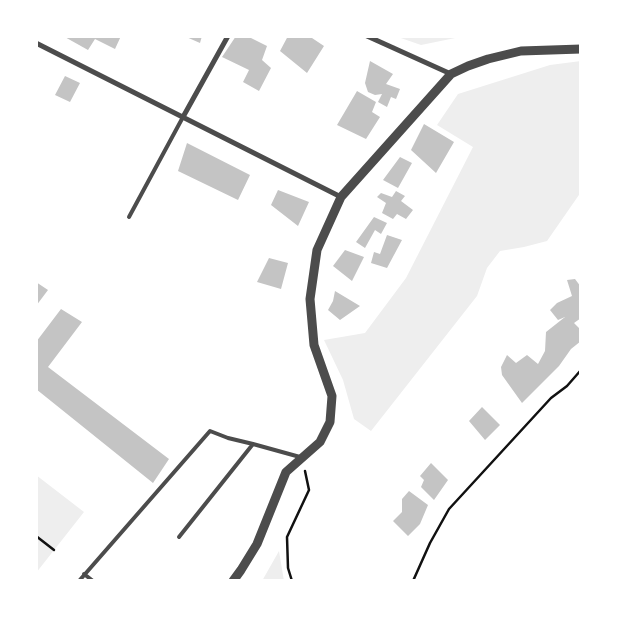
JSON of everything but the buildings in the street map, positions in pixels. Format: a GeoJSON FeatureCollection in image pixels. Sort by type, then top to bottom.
{"type":"FeatureCollection","features":[{"type":"Feature","properties":{"kind":"street"},"geometry":{"type":"LineString","coordinates":[[183,117],[228,36]]}},
{"type":"Feature","properties":{"kind":"street"},"geometry":{"type":"LineString","coordinates":[[368,36],[451,74]]}},
{"type":"Feature","properties":{"kind":"street"},"geometry":{"type":"LineString","coordinates":[[36,43],[341,197]]}},
{"type":"Feature","properties":{"kind":"street"},"geometry":{"type":"LineString","coordinates":[[233,581],[257,544],[286,472],[320,442],[330,422],[332,396],[314,346],[310,299],[317,250],[341,197],[451,74],[488,59],[521,51],[581,49]]}},
{"type":"Feature","properties":{"kind":"lane"},"geometry":{"type":"LineString","coordinates":[[129,217],[183,117]]}},
{"type":"Feature","properties":{"kind":"lane"},"geometry":{"type":"LineString","coordinates":[[79,581],[210,431],[228,438],[302,457]]}},
{"type":"Feature","properties":{"kind":"lane"},"geometry":{"type":"LineString","coordinates":[[179,537],[253,444]]}},
{"type":"Feature","properties":{"kind":"lane"},"geometry":{"type":"LineString","coordinates":[[84,574],[93,581]]}},
{"type":"Feature","properties":{"kind":"path"},"geometry":{"type":"LineString","coordinates":[[413,581],[430,542],[449,509],[550,398],[567,386],[581,370]]}},
{"type":"Feature","properties":{"kind":"path"},"geometry":{"type":"LineString","coordinates":[[292,581],[288,568],[287,536],[310,490],[302,457]]}},
{"type":"Feature","properties":{"kind":"path"},"geometry":{"type":"LineString","coordinates":[[36,536],[54,550]]}},
{"type":"Feature","properties":{"kind":"shaded area"},"geometry":{"type":"Polygon","coordinates":[[[395,36],[465,36],[421,45],[395,36]]]}},
{"type":"Feature","properties":{"kind":"shaded area"},"geometry":{"type":"Polygon","coordinates":[[[581,61],[581,192],[547,241],[500,251],[487,268],[477,296],[371,431],[354,419],[343,380],[324,340],[365,333],[406,278],[473,147],[437,125],[458,94],[550,65],[581,61]]]}},
{"type":"Feature","properties":{"kind":"shaded area"},"geometry":{"type":"Polygon","coordinates":[[[36,475],[84,512],[36,573],[36,475]]]}},
{"type":"Feature","properties":{"kind":"shaded area"},"geometry":{"type":"Polygon","coordinates":[[[279,551],[284,581],[262,581],[279,551]]]}}]}
